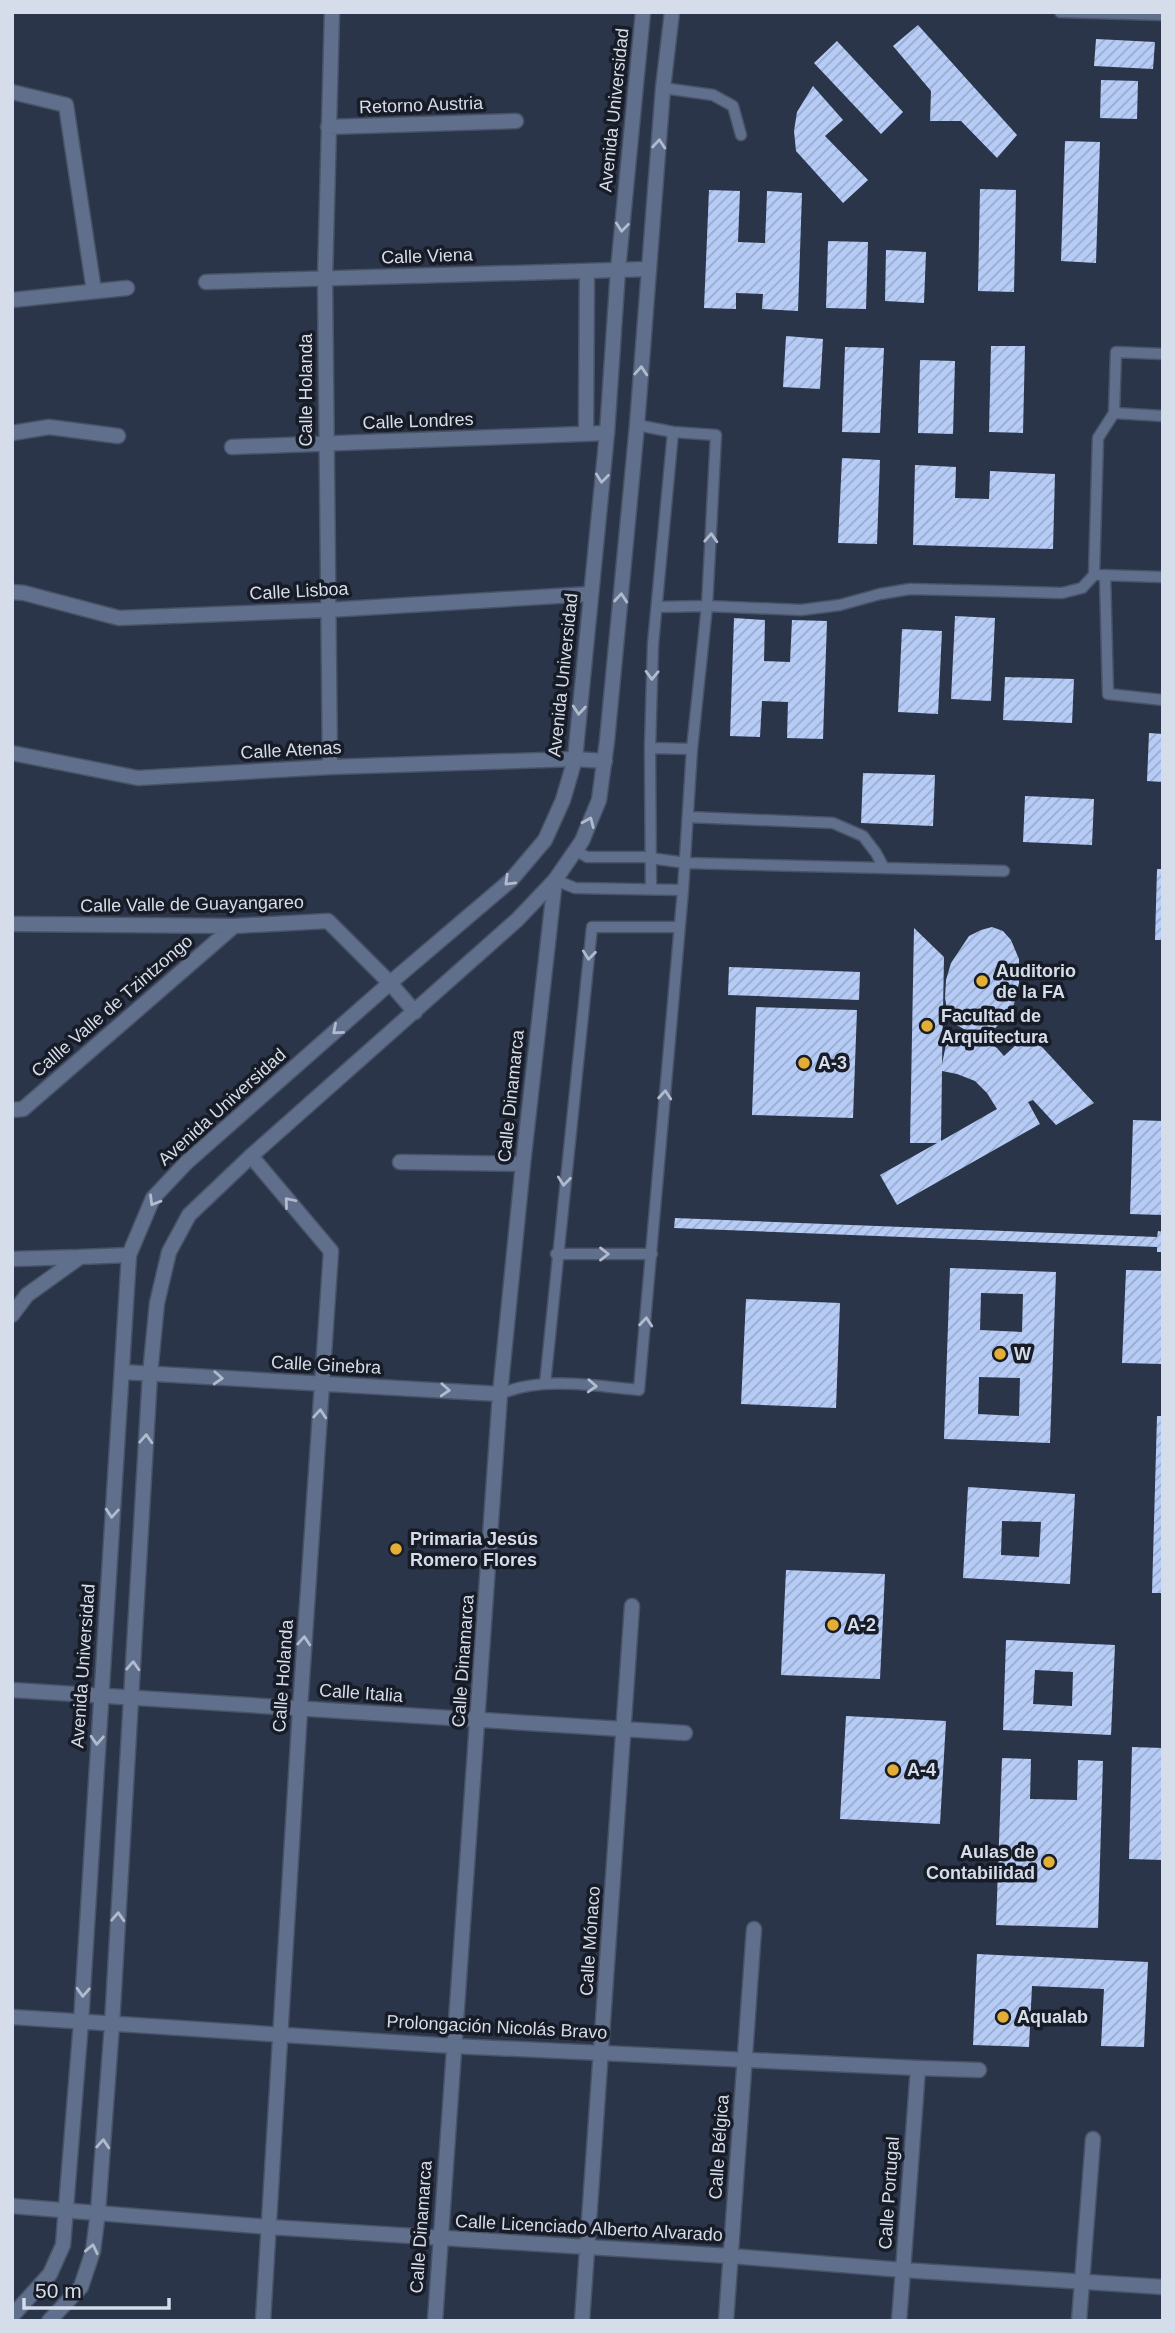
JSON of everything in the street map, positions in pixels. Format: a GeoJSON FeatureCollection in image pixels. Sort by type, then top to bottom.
{"type":"FeatureCollection","features":[{"type":"Feature","properties":{"kind":"street","name":"Calle Holanda"},"geometry":{"type":"LineString","coordinates":[[330,767],[325,279],[332,12]]}},
{"type":"Feature","properties":{"kind":"street","name":"Avenida Universidad"},"geometry":{"type":"LineString","coordinates":[[12,2316],[50,2274],[63,2245],[81,2022],[130,1255],[153,1198],[186,1163],[390,983],[512,880],[545,840],[563,800],[575,759],[607,433],[618,270],[643,12]]}},
{"type":"Feature","properties":{"kind":"street"},"geometry":{"type":"LineString","coordinates":[[49,2321],[81,2287],[93,2251],[98,2212],[112,2024],[150,1374],[157,1303],[169,1252],[189,1215],[251,1156],[517,920],[555,880],[575,850],[599,800],[637,425],[663,88],[672,12]]}},
{"type":"Feature","properties":{"kind":"street"},"geometry":{"type":"LineString","coordinates":[[12,92],[66,105],[94,291]]}},
{"type":"Feature","properties":{"kind":"street","name":"Retorno Austria"},"geometry":{"type":"LineString","coordinates":[[328,127],[516,121]]}},
{"type":"Feature","properties":{"kind":"street","name":"Calle Viena"},"geometry":{"type":"LineString","coordinates":[[206,282],[649,269]]}},
{"type":"Feature","properties":{"kind":"street"},"geometry":{"type":"LineString","coordinates":[[586,434],[587,271]]}},
{"type":"Feature","properties":{"kind":"street"},"geometry":{"type":"LineString","coordinates":[[12,300],[127,288]]}},
{"type":"Feature","properties":{"kind":"street"},"geometry":{"type":"LineString","coordinates":[[12,433],[49,427],[118,436]]}},
{"type":"Feature","properties":{"kind":"street","name":"Calle Londres"},"geometry":{"type":"LineString","coordinates":[[232,447],[607,433]]}},
{"type":"Feature","properties":{"kind":"street","name":"Calle Lisboa"},"geometry":{"type":"LineString","coordinates":[[12,592],[119,618],[327,610],[590,594]]}},
{"type":"Feature","properties":{"kind":"street","name":"Calle Atenas"},"geometry":{"type":"LineString","coordinates":[[12,753],[138,778],[330,767],[575,759],[604,761]]}},
{"type":"Feature","properties":{"kind":"street","name":"Calle Dinamarca"},"geometry":{"type":"LineString","coordinates":[[435,2321],[500,1394],[555,880]]}},
{"type":"Feature","properties":{"kind":"street","name":"Calle Valle de Guayangareo"},"geometry":{"type":"LineString","coordinates":[[12,924],[234,926],[328,921],[415,1012]]}},
{"type":"Feature","properties":{"kind":"street","name":"Callle Valle de Tzintzongo"},"geometry":{"type":"LineString","coordinates":[[12,1110],[23,1109],[234,926]]}},
{"type":"Feature","properties":{"kind":"street","name":"Calle Holanda"},"geometry":{"type":"LineString","coordinates":[[251,1156],[331,1251],[263,2321]]}},
{"type":"Feature","properties":{"kind":"street"},"geometry":{"type":"LineString","coordinates":[[400,1162],[523,1164]]}},
{"type":"Feature","properties":{"kind":"street"},"geometry":{"type":"LineString","coordinates":[[12,1259],[130,1255]]}},
{"type":"Feature","properties":{"kind":"street"},"geometry":{"type":"LineString","coordinates":[[12,1315],[27,1295],[80,1257]]}},
{"type":"Feature","properties":{"kind":"street","name":"Calle Ginebra"},"geometry":{"type":"LineString","coordinates":[[121,1372],[500,1394]]}},
{"type":"Feature","properties":{"kind":"street","name":"Calle Mónaco"},"geometry":{"type":"LineString","coordinates":[[582,2321],[632,1606]]}},
{"type":"Feature","properties":{"kind":"street","name":"Calle Italia"},"geometry":{"type":"LineString","coordinates":[[12,1690],[685,1733]]}},
{"type":"Feature","properties":{"kind":"street","name":"Calle Bélgica"},"geometry":{"type":"LineString","coordinates":[[726,2321],[754,1929]]}},
{"type":"Feature","properties":{"kind":"street","name":"Prolongación Nicolás Bravo"},"geometry":{"type":"LineString","coordinates":[[12,2017],[453,2046],[979,2070]]}},
{"type":"Feature","properties":{"kind":"street","name":"Calle Portugal"},"geometry":{"type":"LineString","coordinates":[[899,2321],[918,2067]]}},
{"type":"Feature","properties":{"kind":"street"},"geometry":{"type":"LineString","coordinates":[[1079,2321],[1093,2139]]}},
{"type":"Feature","properties":{"kind":"street","name":"Calle Licenciado Alberto Alvarado"},"geometry":{"type":"LineString","coordinates":[[12,2206],[269,2227],[1163,2287]]}},
{"type":"Feature","properties":{"kind":"lane"},"geometry":{"type":"LineString","coordinates":[[1060,12],[1163,15]]}},
{"type":"Feature","properties":{"kind":"lane"},"geometry":{"type":"LineString","coordinates":[[663,88],[713,95],[733,106],[741,135]]}},
{"type":"Feature","properties":{"kind":"lane"},"geometry":{"type":"LineString","coordinates":[[1163,354],[1116,352],[1114,413],[1098,438],[1100,575],[1108,694],[1163,700]]}},
{"type":"Feature","properties":{"kind":"lane"},"geometry":{"type":"LineString","coordinates":[[1114,413],[1163,416]]}},
{"type":"Feature","properties":{"kind":"lane"},"geometry":{"type":"LineString","coordinates":[[500,1394],[515,1388],[545,1384],[639,1390],[686,863],[692,749],[708,606],[716,435],[673,432],[637,425]]}},
{"type":"Feature","properties":{"kind":"lane"},"geometry":{"type":"LineString","coordinates":[[651,889],[650,748],[653,644],[673,432]]}},
{"type":"Feature","properties":{"kind":"lane"},"geometry":{"type":"LineString","coordinates":[[657,607],[801,610],[840,605],[880,594],[910,590],[1062,593],[1083,588],[1100,575],[1163,577]]}},
{"type":"Feature","properties":{"kind":"lane"},"geometry":{"type":"LineString","coordinates":[[650,748],[692,749]]}},
{"type":"Feature","properties":{"kind":"lane"},"geometry":{"type":"LineString","coordinates":[[688,817],[833,823],[863,835],[884,868]]}},
{"type":"Feature","properties":{"kind":"lane"},"geometry":{"type":"LineString","coordinates":[[575,850],[587,857],[686,863],[1004,872]]}},
{"type":"Feature","properties":{"kind":"lane"},"geometry":{"type":"LineString","coordinates":[[555,880],[575,888],[683,890]]}},
{"type":"Feature","properties":{"kind":"lane"},"geometry":{"type":"LineString","coordinates":[[545,1384],[556,1255],[592,927],[679,927]]}},
{"type":"Feature","properties":{"kind":"lane"},"geometry":{"type":"LineString","coordinates":[[556,1255],[652,1254]]}},
{"type":"Feature","properties":{"kind":"building"},"geometry":{"type":"Polygon","coordinates":[[[918,25],[1017,135],[997,158],[961,121],[930,121],[931,91],[893,46],[918,25]]]}},
{"type":"Feature","properties":{"kind":"building"},"geometry":{"type":"Polygon","coordinates":[[[1096,39],[1155,42],[1153,69],[1094,66],[1096,39]]]}},
{"type":"Feature","properties":{"kind":"building"},"geometry":{"type":"Polygon","coordinates":[[[837,41],[903,112],[881,134],[814,63],[837,41]]]}},
{"type":"Feature","properties":{"kind":"building"},"geometry":{"type":"Polygon","coordinates":[[[1101,80],[1138,81],[1137,119],[1100,118],[1101,80]]]}},
{"type":"Feature","properties":{"kind":"building"},"geometry":{"type":"Polygon","coordinates":[[[813,86],[843,120],[825,136],[868,180],[843,203],[796,151],[794,131],[797,112],[813,86]]]}},
{"type":"Feature","properties":{"kind":"building"},"geometry":{"type":"Polygon","coordinates":[[[1065,141],[1100,142],[1096,263],[1061,261],[1065,141]]]}},
{"type":"Feature","properties":{"kind":"building"},"geometry":{"type":"Polygon","coordinates":[[[980,189],[1016,190],[1014,292],[978,291],[980,189]]]}},
{"type":"Feature","properties":{"kind":"building"},"geometry":{"type":"Polygon","coordinates":[[[709,190],[740,191],[738,242],[765,243],[767,191],[802,193],[798,311],[762,309],[763,294],[736,293],[736,309],[704,308],[709,190]]]}},
{"type":"Feature","properties":{"kind":"building"},"geometry":{"type":"Polygon","coordinates":[[[828,241],[868,242],[866,309],[826,308],[828,241]]]}},
{"type":"Feature","properties":{"kind":"building"},"geometry":{"type":"Polygon","coordinates":[[[886,250],[926,252],[924,303],[885,301],[886,250]]]}},
{"type":"Feature","properties":{"kind":"building"},"geometry":{"type":"Polygon","coordinates":[[[786,336],[823,339],[820,389],[783,387],[786,336]]]}},
{"type":"Feature","properties":{"kind":"building"},"geometry":{"type":"Polygon","coordinates":[[[991,346],[1025,346],[1023,433],[989,432],[991,346]]]}},
{"type":"Feature","properties":{"kind":"building"},"geometry":{"type":"Polygon","coordinates":[[[845,347],[884,348],[880,433],[842,432],[845,347]]]}},
{"type":"Feature","properties":{"kind":"building"},"geometry":{"type":"Polygon","coordinates":[[[920,360],[955,361],[953,434],[918,433],[920,360]]]}},
{"type":"Feature","properties":{"kind":"building"},"geometry":{"type":"Polygon","coordinates":[[[842,458],[880,460],[877,544],[838,543],[842,458]]]}},
{"type":"Feature","properties":{"kind":"building"},"geometry":{"type":"Polygon","coordinates":[[[915,465],[956,467],[955,498],[989,499],[990,471],[1055,474],[1053,549],[913,545],[915,465]]]}},
{"type":"Feature","properties":{"kind":"building"},"geometry":{"type":"Polygon","coordinates":[[[955,616],[995,618],[991,701],[951,699],[955,616]]]}},
{"type":"Feature","properties":{"kind":"building"},"geometry":{"type":"Polygon","coordinates":[[[734,618],[765,620],[764,661],[790,662],[792,620],[827,621],[823,739],[787,738],[788,702],[762,701],[760,737],[730,736],[734,618]]]}},
{"type":"Feature","properties":{"kind":"building"},"geometry":{"type":"Polygon","coordinates":[[[902,629],[942,631],[938,714],[898,712],[902,629]]]}},
{"type":"Feature","properties":{"kind":"building"},"geometry":{"type":"Polygon","coordinates":[[[1005,677],[1074,679],[1072,723],[1003,720],[1005,677]]]}},
{"type":"Feature","properties":{"kind":"building"},"geometry":{"type":"Polygon","coordinates":[[[1149,733],[1163,734],[1163,782],[1147,781],[1149,733]]]}},
{"type":"Feature","properties":{"kind":"building"},"geometry":{"type":"Polygon","coordinates":[[[863,773],[935,775],[933,826],[861,823],[863,773]]]}},
{"type":"Feature","properties":{"kind":"building"},"geometry":{"type":"Polygon","coordinates":[[[1025,796],[1094,799],[1092,845],[1023,842],[1025,796]]]}},
{"type":"Feature","properties":{"kind":"building"},"geometry":{"type":"Polygon","coordinates":[[[1157,869],[1163,869],[1163,940],[1155,940],[1157,869]]]}},
{"type":"Feature","properties":{"kind":"building","name":"Auditorio de la FA"},"geometry":{"type":"Polygon","coordinates":[[[992,927],[1003,931],[1011,940],[1019,959],[1019,983],[1014,1004],[1006,1018],[994,1029],[982,1034],[971,1033],[953,1023],[948,1014],[946,980],[951,963],[969,936],[992,927]]]}},
{"type":"Feature","properties":{"kind":"building","name":"Facultad de Arquitectura"},"geometry":{"type":"Polygon","coordinates":[[[914,928],[944,957],[942,1064],[949,1030],[977,1037],[997,1048],[1004,1056],[1029,1033],[1094,1103],[1056,1125],[1033,1100],[1028,1102],[1040,1124],[897,1205],[880,1175],[937,1143],[910,1143],[914,928]],[[942,1071],[941,1141],[997,1109],[975,1081],[942,1071]]]}},
{"type":"Feature","properties":{"kind":"building"},"geometry":{"type":"Polygon","coordinates":[[[729,967],[860,972],[859,1000],[728,995],[729,967]]]}},
{"type":"Feature","properties":{"kind":"building","name":"A-3"},"geometry":{"type":"Polygon","coordinates":[[[756,1007],[857,1010],[853,1118],[752,1115],[756,1007]]]}},
{"type":"Feature","properties":{"kind":"building"},"geometry":{"type":"Polygon","coordinates":[[[1133,1120],[1163,1121],[1163,1215],[1130,1214],[1133,1120]]]}},
{"type":"Feature","properties":{"kind":"building"},"geometry":{"type":"Polygon","coordinates":[[[675,1218],[1157,1237],[1158,1231],[1163,1232],[1163,1252],[1157,1252],[1157,1247],[674,1228],[675,1218]]]}},
{"type":"Feature","properties":{"kind":"building","name":"W"},"geometry":{"type":"Polygon","coordinates":[[[950,1268],[1056,1272],[1050,1443],[944,1439],[950,1268]],[[981,1293],[980,1330],[1022,1332],[1023,1294],[981,1293]],[[979,1377],[978,1414],[1019,1416],[1020,1378],[979,1377]]]}},
{"type":"Feature","properties":{"kind":"building"},"geometry":{"type":"Polygon","coordinates":[[[1126,1270],[1163,1271],[1163,1364],[1122,1363],[1126,1270]]]}},
{"type":"Feature","properties":{"kind":"building"},"geometry":{"type":"Polygon","coordinates":[[[746,1299],[840,1303],[836,1408],[741,1404],[746,1299]]]}},
{"type":"Feature","properties":{"kind":"building"},"geometry":{"type":"Polygon","coordinates":[[[1157,1416],[1163,1416],[1163,1593],[1152,1593],[1157,1416]]]}},
{"type":"Feature","properties":{"kind":"building"},"geometry":{"type":"Polygon","coordinates":[[[968,1487],[1075,1494],[1070,1584],[963,1578],[968,1487]],[[1002,1521],[1001,1555],[1039,1557],[1041,1522],[1002,1521]]]}},
{"type":"Feature","properties":{"kind":"building","name":"A-2"},"geometry":{"type":"Polygon","coordinates":[[[786,1570],[885,1574],[880,1679],[781,1675],[786,1570]]]}},
{"type":"Feature","properties":{"kind":"building"},"geometry":{"type":"Polygon","coordinates":[[[1006,1640],[1115,1645],[1111,1735],[1003,1730],[1006,1640]],[[1035,1670],[1033,1704],[1072,1706],[1073,1672],[1035,1670]]]}},
{"type":"Feature","properties":{"kind":"building","name":"A-4"},"geometry":{"type":"Polygon","coordinates":[[[846,1716],[946,1721],[940,1824],[840,1819],[846,1716]]]}},
{"type":"Feature","properties":{"kind":"building"},"geometry":{"type":"Polygon","coordinates":[[[1132,1747],[1163,1748],[1163,1860],[1129,1859],[1132,1747]]]}},
{"type":"Feature","properties":{"kind":"building","name":"Aulas de Contabilidad"},"geometry":{"type":"Polygon","coordinates":[[[1002,1758],[1031,1759],[1030,1799],[1077,1800],[1078,1760],[1103,1761],[1098,1928],[996,1925],[1002,1758]]]}},
{"type":"Feature","properties":{"kind":"building","name":"Aqualab"},"geometry":{"type":"Polygon","coordinates":[[[977,1954],[1148,1962],[1144,2047],[1101,2046],[1104,1989],[1032,1986],[1029,2047],[973,2045],[977,1954]]]}},
{"type":"Feature","properties":{"kind":"place","name":"Auditorio de la FA"},"geometry":{"type":"Point","coordinates":[982,981]}},
{"type":"Feature","properties":{"kind":"place","name":"Facultad de Arquitectura"},"geometry":{"type":"Point","coordinates":[927,1026]}},
{"type":"Feature","properties":{"kind":"place","name":"A-3"},"geometry":{"type":"Point","coordinates":[804,1063]}},
{"type":"Feature","properties":{"kind":"place","name":"W"},"geometry":{"type":"Point","coordinates":[1000,1354]}},
{"type":"Feature","properties":{"kind":"place","name":"Primaria Jesús Romero Flores"},"geometry":{"type":"Point","coordinates":[396,1549]}},
{"type":"Feature","properties":{"kind":"place","name":"A-2"},"geometry":{"type":"Point","coordinates":[833,1625]}},
{"type":"Feature","properties":{"kind":"place","name":"A-4"},"geometry":{"type":"Point","coordinates":[893,1770]}},
{"type":"Feature","properties":{"kind":"place","name":"Aulas de Contabilidad"},"geometry":{"type":"Point","coordinates":[1049,1862]}},
{"type":"Feature","properties":{"kind":"place","name":"Aqualab"},"geometry":{"type":"Point","coordinates":[1003,2017]}}]}
